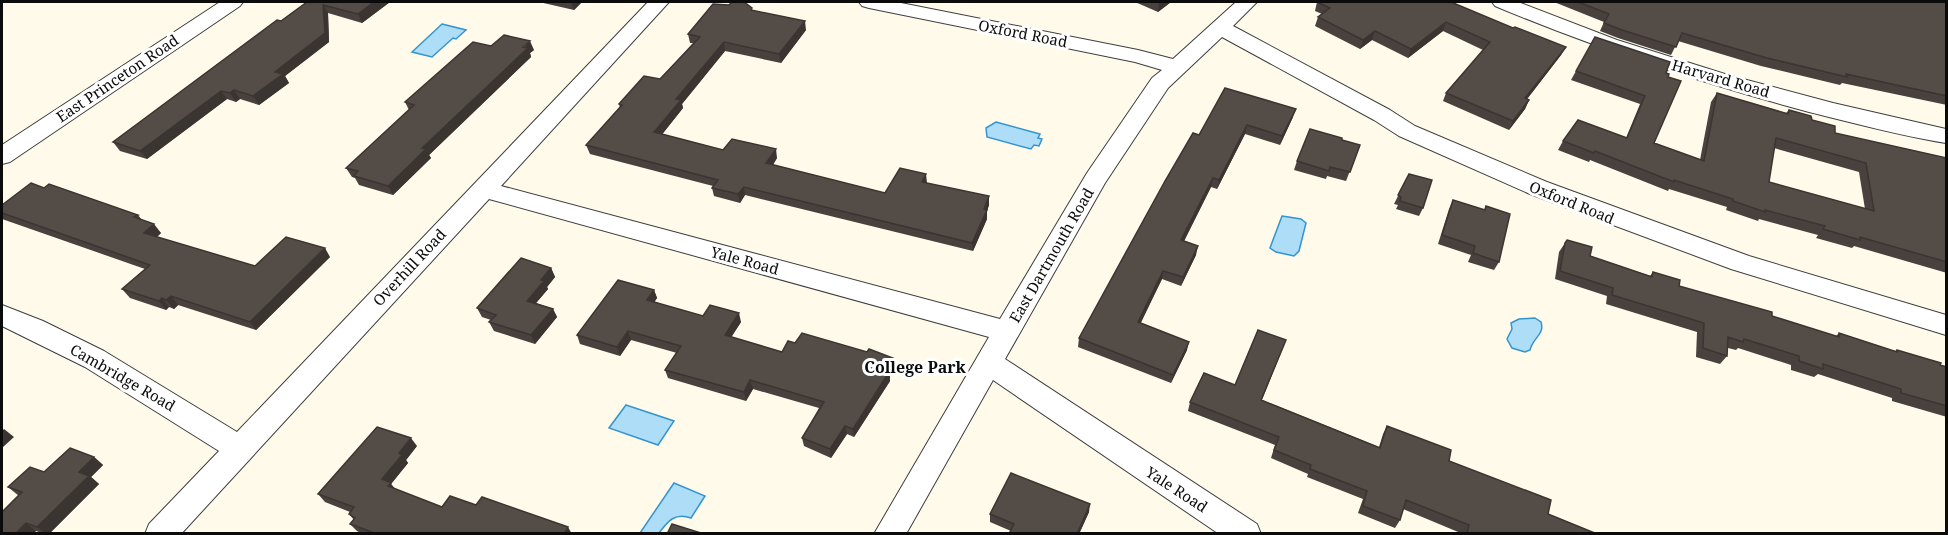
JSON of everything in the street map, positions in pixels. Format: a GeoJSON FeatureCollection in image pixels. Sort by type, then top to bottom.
{"type":"FeatureCollection","features":[{"type":"Feature","properties":{"kind":"street","name":"East Princeton Road"},"geometry":{"type":"LineString","coordinates":[[2,156],[233,2]]}},
{"type":"Feature","properties":{"kind":"street","name":"Overhill Road"},"geometry":{"type":"LineString","coordinates":[[160,534],[659,2]]}},
{"type":"Feature","properties":{"kind":"street","name":"Oxford Road"},"geometry":{"type":"LineString","coordinates":[[869,2],[1128,54],[1176,66]]}},
{"type":"Feature","properties":{"kind":"street","name":"East Dartmouth Road"},"geometry":{"type":"LineString","coordinates":[[889,534],[1095,179],[1147,99],[1176,66],[1246,2]]}},
{"type":"Feature","properties":{"kind":"street","name":"Harvard Road"},"geometry":{"type":"LineString","coordinates":[[1502,2],[1569,29],[1673,65],[1822,106],[1947,136]]}},
{"type":"Feature","properties":{"kind":"street","name":"Oxford Road"},"geometry":{"type":"LineString","coordinates":[[1219,27],[1382,115],[1407,131],[1580,206],[1724,257],[1947,325]]}},
{"type":"Feature","properties":{"kind":"street","name":"Yale Road"},"geometry":{"type":"LineString","coordinates":[[482,189],[1007,331]]}},
{"type":"Feature","properties":{"kind":"street","name":"Cambridge Road"},"geometry":{"type":"LineString","coordinates":[[2,315],[89,355],[239,449]]}},
{"type":"Feature","properties":{"kind":"street","name":"Yale Road"},"geometry":{"type":"LineString","coordinates":[[989,364],[1246,534]]}},
{"type":"Feature","properties":{"kind":"water"},"geometry":{"type":"Polygon","coordinates":[[[442,24],[466,30],[456,39],[453,38],[432,57],[412,52],[442,24]]]}},
{"type":"Feature","properties":{"kind":"water"},"geometry":{"type":"Polygon","coordinates":[[[996,122],[1040,134],[1038,138],[1042,139],[1039,146],[1034,145],[1031,149],[987,137],[986,128],[996,122]]]}},
{"type":"Feature","properties":{"kind":"water"},"geometry":{"type":"Polygon","coordinates":[[[1282,216],[1301,219],[1306,223],[1299,251],[1294,256],[1276,252],[1270,248],[1282,216]]]}},
{"type":"Feature","properties":{"kind":"water"},"geometry":{"type":"Polygon","coordinates":[[[1535,318],[1541,322],[1542,326],[1530,350],[1525,352],[1512,348],[1507,339],[1512,329],[1511,323],[1519,319],[1535,318]]]}},
{"type":"Feature","properties":{"kind":"water"},"geometry":{"type":"Polygon","coordinates":[[[626,405],[674,421],[658,445],[609,428],[626,405]]]}},
{"type":"Feature","properties":{"kind":"water"},"geometry":{"type":"Polygon","coordinates":[[[674,483],[705,496],[691,518],[676,517],[669,521],[659,533],[640,533],[674,483]]]}},
{"type":"Feature","properties":{"kind":"building"},"geometry":{"type":"Polygon","coordinates":[[[307,2],[374,2],[358,14],[323,5],[325,33],[275,72],[283,74],[253,96],[234,90],[230,93],[221,91],[140,151],[113,142],[277,20],[281,21],[307,2]]]}},
{"type":"Feature","properties":{"kind":"building"},"geometry":{"type":"Polygon","coordinates":[[[732,2],[744,2],[752,8],[751,10],[805,21],[779,54],[724,42],[676,99],[681,100],[654,132],[723,150],[732,139],[776,149],[766,163],[885,193],[900,168],[926,174],[922,182],[989,196],[984,209],[987,210],[972,243],[744,187],[738,194],[712,188],[718,180],[586,145],[622,105],[619,104],[644,76],[660,79],[700,37],[688,34],[713,4],[729,5],[732,2]]]}},
{"type":"Feature","properties":{"kind":"building"},"geometry":{"type":"Polygon","coordinates":[[[1317,2],[1451,2],[1566,47],[1525,98],[1529,100],[1513,121],[1446,93],[1490,42],[1446,22],[1411,49],[1375,31],[1363,40],[1318,17],[1330,8],[1317,2]]]}},
{"type":"Feature","properties":{"kind":"building"},"geometry":{"type":"Polygon","coordinates":[[[1578,2],[1947,2],[1947,96],[1846,74],[1847,77],[1767,58],[1682,33],[1676,47],[1604,23],[1609,14],[1578,2]]]}},
{"type":"Feature","properties":{"kind":"building"},"geometry":{"type":"Polygon","coordinates":[[[504,35],[530,41],[523,47],[528,48],[422,148],[426,149],[388,186],[354,176],[358,171],[346,168],[414,105],[405,102],[473,42],[491,46],[504,35]]]}},
{"type":"Feature","properties":{"kind":"building"},"geometry":{"type":"Polygon","coordinates":[[[1595,37],[1670,62],[1666,73],[1669,74],[1668,77],[1681,81],[1654,143],[1704,161],[1717,93],[1788,114],[1789,110],[1811,116],[1812,120],[1835,126],[1835,133],[1947,158],[1947,262],[1823,229],[1825,226],[1765,210],[1765,212],[1733,201],[1733,199],[1674,180],[1674,182],[1563,141],[1578,120],[1627,138],[1645,96],[1576,71],[1595,37]],[[1776,138],[1769,182],[1874,211],[1866,163],[1776,138]]]}},
{"type":"Feature","properties":{"kind":"building"},"geometry":{"type":"Polygon","coordinates":[[[1225,88],[1296,109],[1282,136],[1247,125],[1219,180],[1213,178],[1181,240],[1198,246],[1183,277],[1163,271],[1138,322],[1189,342],[1173,375],[1079,338],[1193,133],[1199,135],[1225,88]]]}},
{"type":"Feature","properties":{"kind":"building"},"geometry":{"type":"Polygon","coordinates":[[[1310,129],[1360,145],[1350,172],[1330,167],[1329,171],[1297,161],[1310,129]]]}},
{"type":"Feature","properties":{"kind":"building"},"geometry":{"type":"Polygon","coordinates":[[[1409,174],[1432,180],[1423,208],[1400,201],[1401,197],[1398,195],[1409,174]]]}},
{"type":"Feature","properties":{"kind":"building"},"geometry":{"type":"Polygon","coordinates":[[[31,183],[44,188],[49,184],[138,215],[134,217],[154,224],[144,233],[255,266],[286,237],[325,248],[250,322],[171,296],[159,301],[122,289],[150,265],[2,213],[2,205],[31,183]]]}},
{"type":"Feature","properties":{"kind":"building"},"geometry":{"type":"Polygon","coordinates":[[[1453,200],[1485,210],[1486,206],[1510,214],[1499,262],[1473,253],[1475,246],[1442,235],[1453,200]]]}},
{"type":"Feature","properties":{"kind":"building"},"geometry":{"type":"Polygon","coordinates":[[[1567,240],[1592,247],[1590,256],[1652,277],[1653,272],[1680,280],[1679,286],[1772,312],[1772,316],[1839,337],[1839,333],[1897,352],[1897,350],[1941,363],[1940,365],[1947,367],[1947,406],[1901,393],[1901,389],[1823,364],[1823,369],[1799,361],[1799,356],[1744,339],[1743,342],[1728,337],[1727,356],[1703,348],[1704,323],[1612,295],[1613,288],[1560,271],[1567,240]]]}},
{"type":"Feature","properties":{"kind":"building"},"geometry":{"type":"Polygon","coordinates":[[[521,258],[551,268],[541,280],[544,281],[527,301],[553,309],[531,335],[489,322],[496,315],[477,308],[521,258]]]}},
{"type":"Feature","properties":{"kind":"building"},"geometry":{"type":"Polygon","coordinates":[[[618,280],[654,290],[647,300],[703,316],[710,305],[739,313],[725,335],[782,352],[788,341],[795,343],[802,333],[867,352],[869,349],[893,358],[885,370],[889,372],[853,429],[845,426],[830,449],[802,438],[824,402],[750,380],[744,392],[665,370],[681,346],[628,331],[617,347],[577,335],[618,280]]]}},
{"type":"Feature","properties":{"kind":"building"},"geometry":{"type":"Polygon","coordinates":[[[1258,330],[1286,340],[1261,400],[1380,448],[1387,426],[1451,450],[1449,461],[1551,500],[1548,514],[1597,534],[1467,534],[1469,525],[1406,500],[1400,520],[1363,506],[1367,491],[1310,469],[1311,465],[1274,450],[1279,437],[1190,402],[1204,373],[1235,385],[1258,330]]]}},
{"type":"Feature","properties":{"kind":"building"},"geometry":{"type":"Polygon","coordinates":[[[377,427],[411,438],[399,453],[402,455],[382,479],[391,483],[388,486],[442,507],[450,496],[476,505],[482,497],[568,527],[564,534],[377,534],[350,524],[355,518],[349,514],[354,507],[318,494],[377,427]]]}},
{"type":"Feature","properties":{"kind":"building"},"geometry":{"type":"Polygon","coordinates":[[[70,448],[94,457],[79,472],[89,476],[37,527],[26,523],[15,534],[2,534],[2,512],[22,492],[8,487],[30,467],[44,472],[70,448]]]}},
{"type":"Feature","properties":{"kind":"building"},"geometry":{"type":"Polygon","coordinates":[[[1011,473],[1090,504],[1077,534],[1009,534],[1014,524],[990,514],[1011,473]]]}},
{"type":"Feature","properties":{"kind":"building"},"geometry":{"type":"Polygon","coordinates":[[[672,524],[704,534],[667,534],[672,524]]]}},
{"type":"Feature","properties":{"kind":"district","name":"College Park"},"geometry":{"type":"Point","coordinates":[915,367]}}]}
